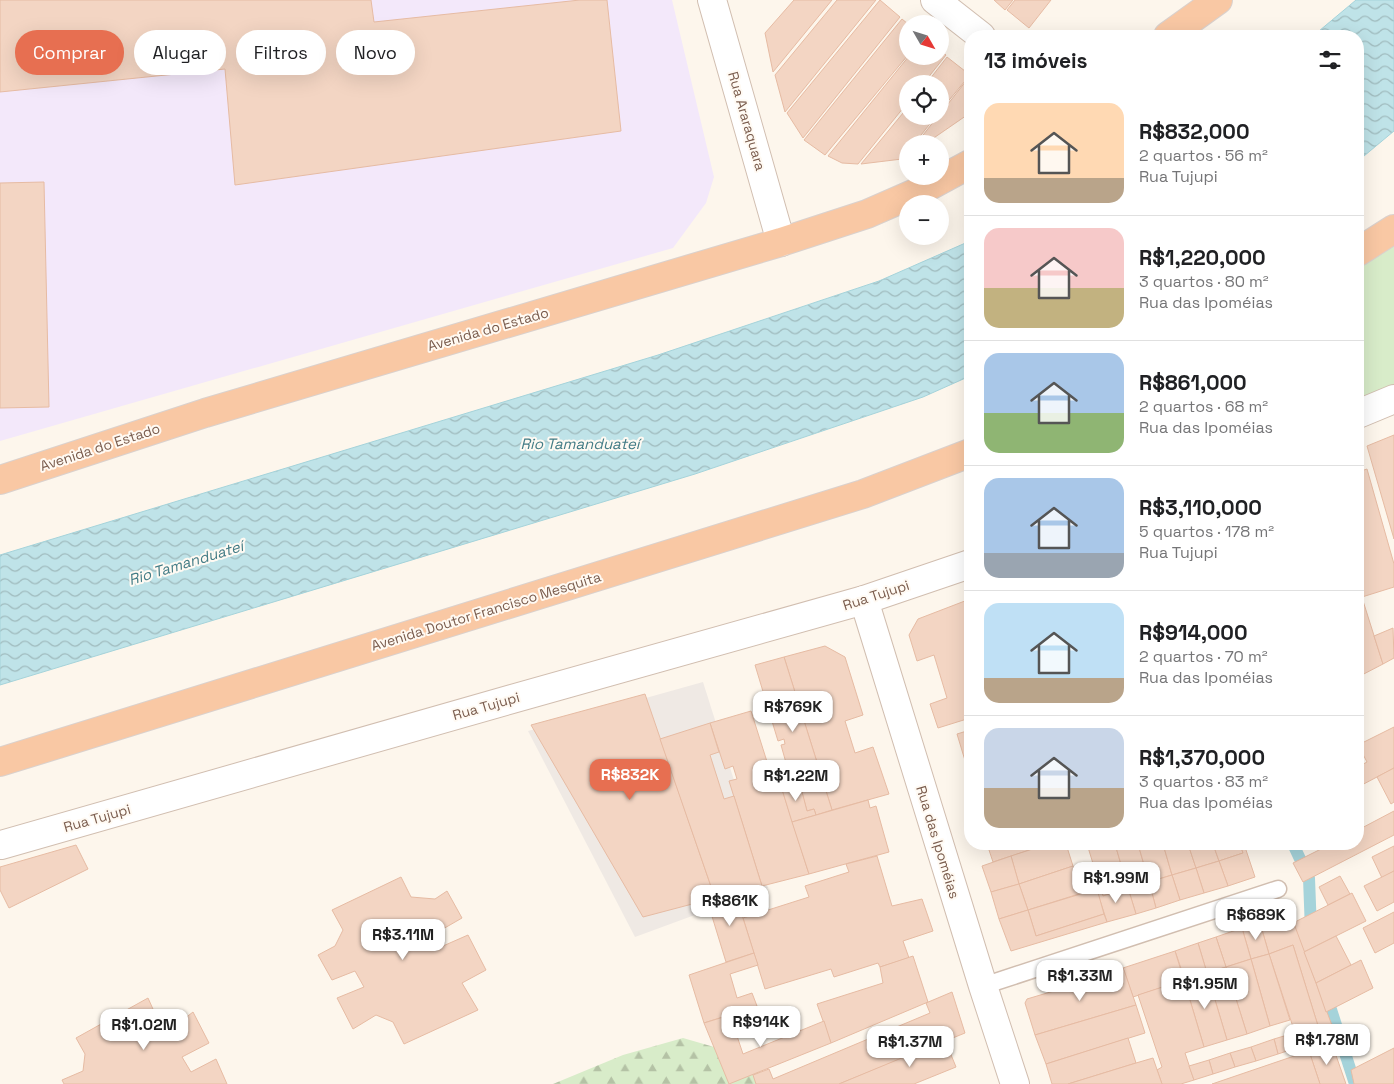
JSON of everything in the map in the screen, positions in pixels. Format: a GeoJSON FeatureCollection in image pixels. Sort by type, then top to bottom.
{"type":"FeatureCollection","features":[{"type":"Feature","properties":{"kind":"highway"},"geometry":{"type":"LineString","coordinates":[[1176,30],[1218,0]]}},
{"type":"Feature","properties":{"kind":"highway","name":"Avenida do Estado"},"geometry":{"type":"LineString","coordinates":[[0,480],[205,413],[781,242],[867,214],[922,190],[964,167]]}},
{"type":"Feature","properties":{"kind":"highway"},"geometry":{"type":"LineString","coordinates":[[1364,248],[1394,229]]}},
{"type":"Feature","properties":{"kind":"highway","name":"Avenida Doutor Francisco Mesquita"},"geometry":{"type":"LineString","coordinates":[[0,762],[863,494],[964,455]]}},
{"type":"Feature","properties":{"kind":"street","name":"Rua Araraquara"},"geometry":{"type":"LineString","coordinates":[[712,0],[781,242]]}},
{"type":"Feature","properties":{"kind":"street"},"geometry":{"type":"LineString","coordinates":[[935,0],[973,30]]}},
{"type":"Feature","properties":{"kind":"street"},"geometry":{"type":"LineString","coordinates":[[1364,412],[1394,399]]}},
{"type":"Feature","properties":{"kind":"street","name":"Rua Tujupi"},"geometry":{"type":"LineString","coordinates":[[1,845],[864,600],[964,566]]}},
{"type":"Feature","properties":{"kind":"street","name":"Rua das Ipoméias"},"geometry":{"type":"LineString","coordinates":[[864,600],[1015,1084]]}},
{"type":"Feature","properties":{"kind":"lane"},"geometry":{"type":"LineString","coordinates":[[983,986],[1278,889]]}},
{"type":"Feature","properties":{"kind":"shaded area"},"geometry":{"type":"Polygon","coordinates":[[[0,0],[672,0],[714,177],[706,203],[673,248],[0,441],[0,0]]]}},
{"type":"Feature","properties":{"kind":"shaded area"},"geometry":{"type":"Polygon","coordinates":[[[703,682],[768,888],[635,937],[528,731],[703,682]]]}},
{"type":"Feature","properties":{"kind":"green space"},"geometry":{"type":"Polygon","coordinates":[[[1394,229],[1394,399],[1364,412],[1364,248],[1394,229]]]}},
{"type":"Feature","properties":{"kind":"green space"},"geometry":{"type":"Polygon","coordinates":[[[683,1038],[752,1058],[765,1084],[553,1084],[623,1055],[683,1038]]]}},
{"type":"Feature","properties":{"kind":"water"},"geometry":{"type":"Polygon","coordinates":[[[1356,0],[1394,0],[1394,131],[1364,156],[1364,30],[1320,30],[1356,0]]]}},
{"type":"Feature","properties":{"kind":"water","name":"Rio Tamanduateí"},"geometry":{"type":"Polygon","coordinates":[[[964,244],[964,379],[923,397],[695,474],[0,685],[0,555],[658,355],[879,281],[964,244]]]}},
{"type":"Feature","properties":{"kind":"building"},"geometry":{"type":"Polygon","coordinates":[[[0,0],[371,0],[374,22],[580,0],[607,0],[621,131],[235,185],[226,75],[226,30],[134,30],[134,75],[166,75],[0,92],[0,0]]]}},
{"type":"Feature","properties":{"kind":"building"},"geometry":{"type":"Polygon","coordinates":[[[794,0],[832,0],[773,72],[765,33],[794,0]]]}},
{"type":"Feature","properties":{"kind":"building"},"geometry":{"type":"Polygon","coordinates":[[[837,0],[876,0],[785,112],[775,75],[837,0]]]}},
{"type":"Feature","properties":{"kind":"building"},"geometry":{"type":"Polygon","coordinates":[[[880,0],[899,16],[803,138],[787,113],[880,0]]]}},
{"type":"Feature","properties":{"kind":"building"},"geometry":{"type":"Polygon","coordinates":[[[994,0],[1013,0],[1005,10],[994,0]]]}},
{"type":"Feature","properties":{"kind":"building"},"geometry":{"type":"Polygon","coordinates":[[[1015,0],[1051,0],[1029,28],[1007,10],[1015,0]]]}},
{"type":"Feature","properties":{"kind":"building"},"geometry":{"type":"Polygon","coordinates":[[[899,23],[900,65],[825,155],[804,140],[899,23]]]}},
{"type":"Feature","properties":{"kind":"building"},"geometry":{"type":"Polygon","coordinates":[[[949,59],[964,70],[964,82],[949,100],[949,75],[933,75],[941,65],[949,65],[949,59]]]}},
{"type":"Feature","properties":{"kind":"building"},"geometry":{"type":"Polygon","coordinates":[[[902,65],[938,65],[930,75],[899,75],[899,113],[858,164],[842,163],[828,156],[902,65]]]}},
{"type":"Feature","properties":{"kind":"building"},"geometry":{"type":"Polygon","coordinates":[[[964,84],[964,117],[938,135],[923,135],[931,125],[949,125],[949,103],[964,84]]]}},
{"type":"Feature","properties":{"kind":"building"},"geometry":{"type":"Polygon","coordinates":[[[899,118],[899,125],[929,125],[921,135],[899,135],[899,159],[861,164],[899,118]]]}},
{"type":"Feature","properties":{"kind":"building"},"geometry":{"type":"Polygon","coordinates":[[[44,182],[49,407],[0,408],[0,183],[44,182]]]}},
{"type":"Feature","properties":{"kind":"building"},"geometry":{"type":"Polygon","coordinates":[[[1394,435],[1394,539],[1367,446],[1394,435]]]}},
{"type":"Feature","properties":{"kind":"building"},"geometry":{"type":"Polygon","coordinates":[[[1367,469],[1394,564],[1394,587],[1364,596],[1364,470],[1367,469]]]}},
{"type":"Feature","properties":{"kind":"building"},"geometry":{"type":"Polygon","coordinates":[[[964,601],[964,720],[938,728],[930,704],[947,698],[934,655],[917,661],[909,635],[918,619],[964,601]]]}},
{"type":"Feature","properties":{"kind":"building"},"geometry":{"type":"Polygon","coordinates":[[[1364,604],[1383,664],[1364,674],[1364,604]]]}},
{"type":"Feature","properties":{"kind":"building"},"geometry":{"type":"Polygon","coordinates":[[[1393,628],[1394,658],[1383,664],[1374,636],[1393,628]]]}},
{"type":"Feature","properties":{"kind":"building"},"geometry":{"type":"Polygon","coordinates":[[[825,646],[845,657],[863,715],[845,721],[855,753],[873,747],[889,794],[832,810],[784,657],[825,646]]]}},
{"type":"Feature","properties":{"kind":"building"},"geometry":{"type":"Polygon","coordinates":[[[784,657],[832,810],[816,815],[814,809],[807,811],[797,775],[790,777],[781,745],[785,744],[784,739],[778,741],[755,665],[784,657]]]}},
{"type":"Feature","properties":{"kind":"building"},"geometry":{"type":"Polygon","coordinates":[[[645,694],[715,898],[643,917],[531,725],[645,694]]]}},
{"type":"Feature","properties":{"kind":"building"},"geometry":{"type":"Polygon","coordinates":[[[751,711],[775,787],[781,786],[809,874],[762,886],[729,781],[737,779],[733,766],[725,769],[710,723],[751,711]]]}},
{"type":"Feature","properties":{"kind":"building"},"geometry":{"type":"Polygon","coordinates":[[[710,723],[719,752],[710,755],[724,799],[734,796],[762,886],[715,898],[660,739],[710,723]]]}},
{"type":"Feature","properties":{"kind":"building"},"geometry":{"type":"Polygon","coordinates":[[[1394,727],[1394,768],[1364,784],[1364,764],[1367,762],[1364,756],[1364,742],[1394,727]]]}},
{"type":"Feature","properties":{"kind":"building"},"geometry":{"type":"Polygon","coordinates":[[[964,732],[964,757],[957,734],[964,732]]]}},
{"type":"Feature","properties":{"kind":"building"},"geometry":{"type":"Polygon","coordinates":[[[1394,768],[1394,802],[1391,804],[1377,777],[1394,768]]]}},
{"type":"Feature","properties":{"kind":"building"},"geometry":{"type":"Polygon","coordinates":[[[799,780],[807,811],[814,809],[816,815],[792,822],[781,786],[799,780]]]}},
{"type":"Feature","properties":{"kind":"building"},"geometry":{"type":"Polygon","coordinates":[[[868,800],[870,808],[876,806],[889,852],[809,874],[792,822],[868,800]]]}},
{"type":"Feature","properties":{"kind":"building"},"geometry":{"type":"Polygon","coordinates":[[[1394,811],[1394,835],[1303,882],[1293,863],[1319,850],[1364,850],[1364,827],[1394,811]]]}},
{"type":"Feature","properties":{"kind":"building"},"geometry":{"type":"Polygon","coordinates":[[[76,845],[88,869],[9,908],[0,890],[0,867],[76,845]]]}},
{"type":"Feature","properties":{"kind":"building"},"geometry":{"type":"Polygon","coordinates":[[[1394,846],[1394,871],[1382,878],[1372,857],[1394,846]]]}},
{"type":"Feature","properties":{"kind":"building"},"geometry":{"type":"Polygon","coordinates":[[[989,850],[1030,850],[993,862],[989,850]]]}},
{"type":"Feature","properties":{"kind":"building"},"geometry":{"type":"Polygon","coordinates":[[[1030,850],[1068,850],[1073,866],[1019,884],[1011,856],[1030,850]]]}},
{"type":"Feature","properties":{"kind":"building"},"geometry":{"type":"Polygon","coordinates":[[[1089,850],[1117,850],[1128,888],[1103,896],[1089,850]]]}},
{"type":"Feature","properties":{"kind":"building"},"geometry":{"type":"Polygon","coordinates":[[[1117,850],[1140,850],[1149,882],[1128,888],[1117,850]]]}},
{"type":"Feature","properties":{"kind":"building"},"geometry":{"type":"Polygon","coordinates":[[[1140,850],[1165,850],[1172,875],[1149,882],[1140,850]]]}},
{"type":"Feature","properties":{"kind":"building"},"geometry":{"type":"Polygon","coordinates":[[[1165,850],[1190,850],[1196,868],[1172,875],[1165,850]]]}},
{"type":"Feature","properties":{"kind":"building"},"geometry":{"type":"Polygon","coordinates":[[[1190,850],[1215,850],[1219,861],[1196,868],[1190,850]]]}},
{"type":"Feature","properties":{"kind":"building"},"geometry":{"type":"Polygon","coordinates":[[[1215,850],[1242,850],[1243,853],[1219,861],[1215,850]]]}},
{"type":"Feature","properties":{"kind":"building"},"geometry":{"type":"Polygon","coordinates":[[[1242,850],[1246,850],[1255,877],[1228,886],[1219,861],[1243,853],[1242,850]]]}},
{"type":"Feature","properties":{"kind":"building"},"geometry":{"type":"Polygon","coordinates":[[[877,856],[892,906],[922,899],[933,931],[903,941],[909,958],[880,967],[878,963],[834,977],[831,969],[765,989],[743,918],[809,897],[805,886],[849,872],[846,864],[877,856]]]}},
{"type":"Feature","properties":{"kind":"building"},"geometry":{"type":"Polygon","coordinates":[[[1011,856],[1019,884],[991,892],[982,866],[1011,856]]]}},
{"type":"Feature","properties":{"kind":"building"},"geometry":{"type":"Polygon","coordinates":[[[1219,861],[1228,886],[1204,893],[1196,868],[1219,861]]]}},
{"type":"Feature","properties":{"kind":"building"},"geometry":{"type":"Polygon","coordinates":[[[1073,866],[1082,893],[1028,910],[1019,884],[1073,866]]]}},
{"type":"Feature","properties":{"kind":"building"},"geometry":{"type":"Polygon","coordinates":[[[1196,868],[1204,893],[1180,900],[1172,875],[1196,868]]]}},
{"type":"Feature","properties":{"kind":"building"},"geometry":{"type":"Polygon","coordinates":[[[1394,871],[1394,902],[1377,911],[1364,886],[1394,871]]]}},
{"type":"Feature","properties":{"kind":"building"},"geometry":{"type":"Polygon","coordinates":[[[1172,875],[1180,900],[1156,908],[1149,882],[1172,875]]]}},
{"type":"Feature","properties":{"kind":"building"},"geometry":{"type":"Polygon","coordinates":[[[1340,876],[1350,894],[1328,905],[1319,887],[1340,876]]]}},
{"type":"Feature","properties":{"kind":"building"},"geometry":{"type":"Polygon","coordinates":[[[401,877],[411,897],[435,899],[447,891],[462,918],[436,933],[443,946],[468,935],[486,970],[462,983],[478,1010],[404,1044],[393,1022],[376,1015],[353,1029],[337,998],[364,987],[355,971],[332,980],[318,955],[335,946],[343,930],[332,910],[401,877]]]}},
{"type":"Feature","properties":{"kind":"building"},"geometry":{"type":"Polygon","coordinates":[[[1149,882],[1156,908],[1136,914],[1128,888],[1149,882]]]}},
{"type":"Feature","properties":{"kind":"building"},"geometry":{"type":"Polygon","coordinates":[[[1019,884],[1028,910],[999,919],[991,892],[1019,884]]]}},
{"type":"Feature","properties":{"kind":"building"},"geometry":{"type":"Polygon","coordinates":[[[1099,884],[1103,896],[1128,888],[1136,914],[1107,922],[1095,885],[1099,884]]]}},
{"type":"Feature","properties":{"kind":"building"},"geometry":{"type":"Polygon","coordinates":[[[1097,889],[1104,914],[1036,936],[1028,910],[1097,889]]]}},
{"type":"Feature","properties":{"kind":"building"},"geometry":{"type":"Polygon","coordinates":[[[735,893],[754,953],[726,962],[707,900],[735,893]]]}},
{"type":"Feature","properties":{"kind":"building"},"geometry":{"type":"Polygon","coordinates":[[[1352,893],[1366,921],[1304,952],[1293,923],[1352,893]]]}},
{"type":"Feature","properties":{"kind":"building"},"geometry":{"type":"Polygon","coordinates":[[[1028,910],[1036,936],[1104,914],[1107,922],[1011,951],[999,919],[1028,910]]]}},
{"type":"Feature","properties":{"kind":"building"},"geometry":{"type":"Polygon","coordinates":[[[1394,912],[1394,943],[1375,953],[1363,928],[1394,912]]]}},
{"type":"Feature","properties":{"kind":"building"},"geometry":{"type":"Polygon","coordinates":[[[1290,913],[1336,1036],[1299,1047],[1296,1036],[1319,1029],[1293,945],[1269,954],[1260,923],[1290,913]]]}},
{"type":"Feature","properties":{"kind":"building"},"geometry":{"type":"Polygon","coordinates":[[[1260,923],[1269,954],[1251,959],[1242,928],[1260,923]]]}},
{"type":"Feature","properties":{"kind":"building"},"geometry":{"type":"Polygon","coordinates":[[[1242,928],[1251,959],[1226,967],[1216,937],[1242,928]]]}},
{"type":"Feature","properties":{"kind":"building"},"geometry":{"type":"Polygon","coordinates":[[[1336,936],[1351,965],[1316,983],[1304,952],[1336,936]]]}},
{"type":"Feature","properties":{"kind":"building"},"geometry":{"type":"Polygon","coordinates":[[[1216,937],[1226,967],[1207,973],[1198,943],[1216,937]]]}},
{"type":"Feature","properties":{"kind":"building"},"geometry":{"type":"Polygon","coordinates":[[[1198,943],[1207,973],[1185,980],[1175,951],[1198,943]]]}},
{"type":"Feature","properties":{"kind":"building"},"geometry":{"type":"Polygon","coordinates":[[[1293,945],[1319,1029],[1296,1036],[1269,954],[1293,945]]]}},
{"type":"Feature","properties":{"kind":"building"},"geometry":{"type":"Polygon","coordinates":[[[1175,951],[1184,980],[1133,997],[1123,968],[1175,951]]]}},
{"type":"Feature","properties":{"kind":"building"},"geometry":{"type":"Polygon","coordinates":[[[754,953],[758,965],[730,974],[737,998],[752,993],[757,1006],[704,1023],[689,975],[754,953]]]}},
{"type":"Feature","properties":{"kind":"building"},"geometry":{"type":"Polygon","coordinates":[[[1269,954],[1290,1020],[1270,1026],[1251,959],[1269,954]]]}},
{"type":"Feature","properties":{"kind":"building"},"geometry":{"type":"Polygon","coordinates":[[[913,956],[928,1002],[831,1043],[817,1004],[883,983],[880,967],[913,956]]]}},
{"type":"Feature","properties":{"kind":"building"},"geometry":{"type":"Polygon","coordinates":[[[1251,959],[1270,1026],[1247,1034],[1226,967],[1251,959]]]}},
{"type":"Feature","properties":{"kind":"building"},"geometry":{"type":"Polygon","coordinates":[[[1361,960],[1373,988],[1326,1012],[1316,983],[1361,960]]]}},
{"type":"Feature","properties":{"kind":"building"},"geometry":{"type":"Polygon","coordinates":[[[1226,967],[1247,1034],[1227,1040],[1207,973],[1226,967]]]}},
{"type":"Feature","properties":{"kind":"building"},"geometry":{"type":"Polygon","coordinates":[[[1124,970],[1136,1005],[1035,1035],[1025,1003],[1027,999],[1124,970]]]}},
{"type":"Feature","properties":{"kind":"building"},"geometry":{"type":"Polygon","coordinates":[[[1207,973],[1227,1040],[1204,1047],[1184,980],[1207,973]]]}},
{"type":"Feature","properties":{"kind":"building"},"geometry":{"type":"Polygon","coordinates":[[[1184,980],[1204,1047],[1185,1053],[1194,1080],[1181,1084],[1162,1084],[1157,1070],[1162,1067],[1138,995],[1184,980]]]}},
{"type":"Feature","properties":{"kind":"building"},"geometry":{"type":"Polygon","coordinates":[[[952,992],[965,1033],[839,1084],[756,1084],[753,1075],[769,1069],[773,1079],[930,1013],[926,1003],[952,992]]]}},
{"type":"Feature","properties":{"kind":"building"},"geometry":{"type":"Polygon","coordinates":[[[148,998],[157,1018],[180,1022],[193,1012],[209,1043],[182,1057],[191,1072],[216,1059],[227,1084],[64,1084],[62,1080],[83,1071],[85,1054],[76,1038],[148,998]]]}},
{"type":"Feature","properties":{"kind":"building"},"geometry":{"type":"Polygon","coordinates":[[[1136,1005],[1145,1033],[1046,1064],[1035,1035],[1136,1005]]]}},
{"type":"Feature","properties":{"kind":"building"},"geometry":{"type":"Polygon","coordinates":[[[730,1015],[743,1054],[824,1021],[831,1043],[729,1084],[704,1023],[730,1015]]]}},
{"type":"Feature","properties":{"kind":"building"},"geometry":{"type":"Polygon","coordinates":[[[1294,1033],[1299,1047],[1278,1054],[1274,1039],[1294,1033]]]}},
{"type":"Feature","properties":{"kind":"building"},"geometry":{"type":"Polygon","coordinates":[[[1128,1038],[1136,1063],[1068,1084],[1052,1084],[1046,1064],[1128,1038]]]}},
{"type":"Feature","properties":{"kind":"building"},"geometry":{"type":"Polygon","coordinates":[[[1274,1039],[1278,1054],[1256,1061],[1251,1047],[1274,1039]]]}},
{"type":"Feature","properties":{"kind":"building"},"geometry":{"type":"Polygon","coordinates":[[[945,1040],[956,1067],[914,1084],[839,1084],[945,1040]]]}},
{"type":"Feature","properties":{"kind":"building"},"geometry":{"type":"Polygon","coordinates":[[[1332,1044],[1346,1084],[1320,1084],[1309,1051],[1332,1044]]]}},
{"type":"Feature","properties":{"kind":"building"},"geometry":{"type":"Polygon","coordinates":[[[1251,1047],[1256,1061],[1235,1067],[1230,1053],[1251,1047]]]}},
{"type":"Feature","properties":{"kind":"building"},"geometry":{"type":"Polygon","coordinates":[[[1394,1048],[1394,1084],[1354,1084],[1351,1070],[1394,1048]]]}},
{"type":"Feature","properties":{"kind":"building"},"geometry":{"type":"Polygon","coordinates":[[[1309,1051],[1320,1084],[1212,1084],[1309,1051]]]}},
{"type":"Feature","properties":{"kind":"building"},"geometry":{"type":"Polygon","coordinates":[[[1230,1053],[1235,1067],[1213,1074],[1209,1060],[1230,1053]]]}},
{"type":"Feature","properties":{"kind":"building"},"geometry":{"type":"Polygon","coordinates":[[[1153,1058],[1162,1084],[1068,1084],[1136,1063],[1153,1058]]]}},
{"type":"Feature","properties":{"kind":"building"},"geometry":{"type":"Polygon","coordinates":[[[1209,1060],[1213,1074],[1194,1080],[1189,1066],[1209,1060]]]}},
{"type":"Feature","properties":{"kind":"waterway"},"geometry":{"type":"LineString","coordinates":[[1296,850],[1309,878],[1311,931]]}},
{"type":"Feature","properties":{"kind":"waterway"},"geometry":{"type":"LineString","coordinates":[[1326,994],[1355,1084]]}}]}
